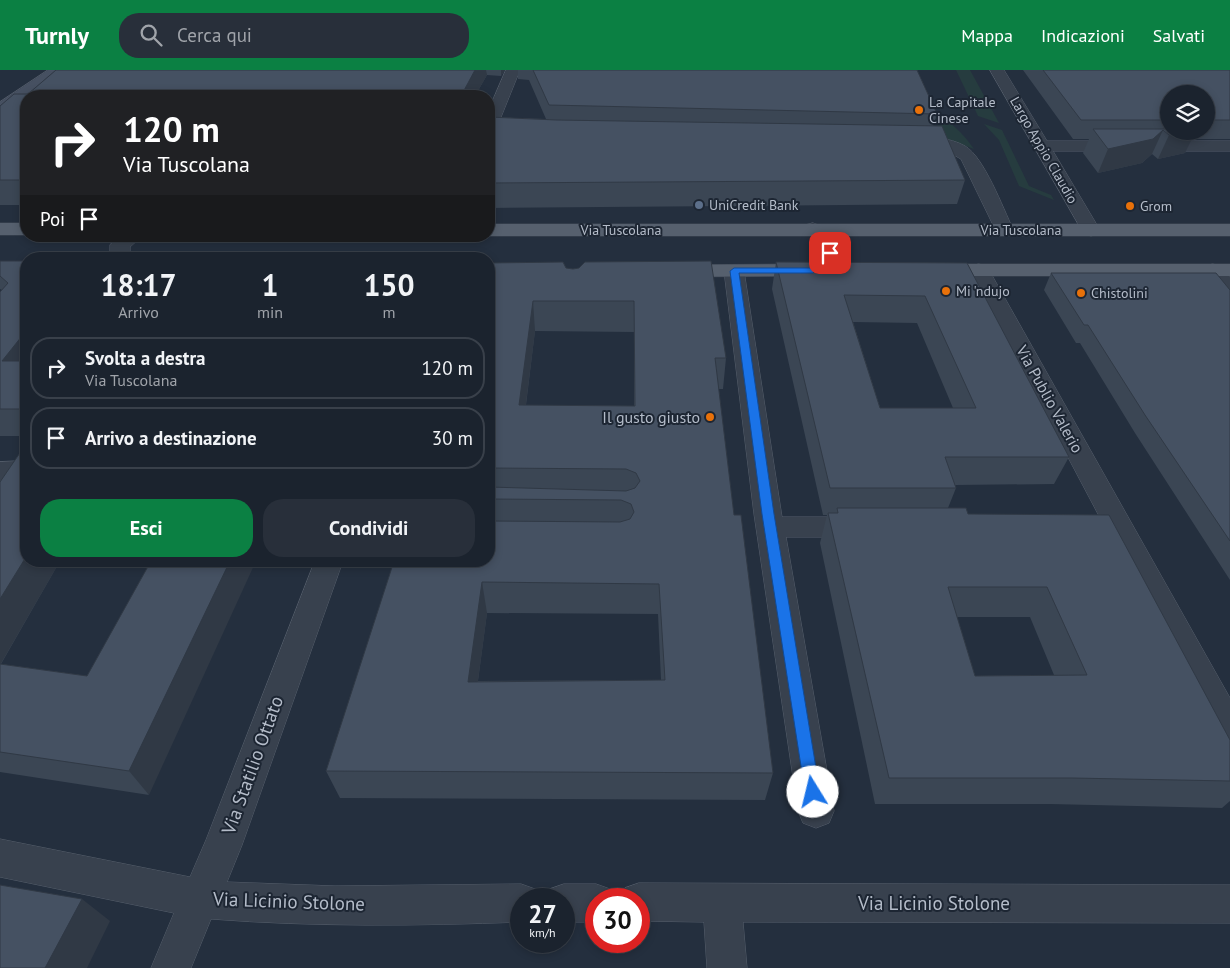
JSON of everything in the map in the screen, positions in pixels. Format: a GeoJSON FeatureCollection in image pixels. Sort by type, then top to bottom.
{"type":"FeatureCollection","features":[{"type":"Feature","properties":{"kind":"main road"},"geometry":{"type":"LineString","coordinates":[[0,228],[20,229]]}},
{"type":"Feature","properties":{"kind":"main road","name":"Via Tuscolana"},"geometry":{"type":"LineString","coordinates":[[495,230],[1230,230]]}},
{"type":"Feature","properties":{"kind":"main road"},"geometry":{"type":"LineString","coordinates":[[655,270],[842,270]]}},
{"type":"Feature","properties":{"kind":"main road"},"geometry":{"type":"LineString","coordinates":[[918,270],[1221,270]]}},
{"type":"Feature","properties":{"kind":"street"},"geometry":{"type":"LineString","coordinates":[[28,90],[57,70]]}},
{"type":"Feature","properties":{"kind":"street"},"geometry":{"type":"LineString","coordinates":[[495,113],[513,70]]}},
{"type":"Feature","properties":{"kind":"street","name":"Largo Appio Claudio"},"geometry":{"type":"LineString","coordinates":[[997,70],[1091,230]]}},
{"type":"Feature","properties":{"kind":"street"},"geometry":{"type":"LineString","coordinates":[[0,109],[20,95]]}},
{"type":"Feature","properties":{"kind":"street"},"geometry":{"type":"LineString","coordinates":[[901,142],[921,142],[952,146],[961,150],[969,158],[1004,229]]}},
{"type":"Feature","properties":{"kind":"street"},"geometry":{"type":"LineString","coordinates":[[1041,146],[1230,146]]}},
{"type":"Feature","properties":{"kind":"street"},"geometry":{"type":"LineString","coordinates":[[813,229],[829,243],[830,251],[825,260],[813,270]]}},
{"type":"Feature","properties":{"kind":"street"},"geometry":{"type":"LineString","coordinates":[[120,252],[120,245],[125,242]]}},
{"type":"Feature","properties":{"kind":"street","name":"Via Publio Valerio"},"geometry":{"type":"LineString","coordinates":[[980,270],[1230,730]]}},
{"type":"Feature","properties":{"kind":"street"},"geometry":{"type":"LineString","coordinates":[[1221,270],[1230,289]]}},
{"type":"Feature","properties":{"kind":"street"},"geometry":{"type":"LineString","coordinates":[[734,271],[771,527],[816,811]]}},
{"type":"Feature","properties":{"kind":"street"},"geometry":{"type":"LineString","coordinates":[[0,470],[20,470]]}},
{"type":"Feature","properties":{"kind":"street"},"geometry":{"type":"LineString","coordinates":[[771,527],[885,527]]}},
{"type":"Feature","properties":{"kind":"street"},"geometry":{"type":"LineString","coordinates":[[1090,527],[1120,527]]}},
{"type":"Feature","properties":{"kind":"street","name":"Via Statilio Ottato"},"geometry":{"type":"LineString","coordinates":[[171,968],[202,898],[327,567]]}},
{"type":"Feature","properties":{"kind":"street","name":"Via Licinio Stolone"},"geometry":{"type":"LineString","coordinates":[[0,858],[202,898],[252,903],[510,903]]}},
{"type":"Feature","properties":{"kind":"street","name":"Via Licinio Stolone"},"geometry":{"type":"LineString","coordinates":[[650,902],[1230,904]]}},
{"type":"Feature","properties":{"kind":"street"},"geometry":{"type":"LineString","coordinates":[[722,902],[727,968]]}},
{"type":"Feature","properties":{"kind":"green space"},"geometry":{"type":"Polygon","coordinates":[[[956,70],[970,70],[999,123],[978,116],[956,70]]]}},
{"type":"Feature","properties":{"kind":"green space"},"geometry":{"type":"Polygon","coordinates":[[[933,112],[956,128],[974,149],[942,137],[933,112]]]}},
{"type":"Feature","properties":{"kind":"green space"},"geometry":{"type":"Polygon","coordinates":[[[984,124],[1002,130],[1029,186],[1051,195],[1054,200],[1019,186],[999,140],[984,124]]]}},
{"type":"Feature","properties":{"kind":"building"},"geometry":{"type":"Polygon","coordinates":[[[56,70],[475,70],[464,90],[33,90],[56,70]]]}},
{"type":"Feature","properties":{"kind":"building"},"geometry":{"type":"Polygon","coordinates":[[[533,70],[917,70],[937,114],[549,105],[533,70]]]}},
{"type":"Feature","properties":{"kind":"building"},"geometry":{"type":"Polygon","coordinates":[[[1043,70],[1230,70],[1230,120],[1215,120],[1215,85],[1160,85],[1160,120],[1081,120],[1043,70]]]}},
{"type":"Feature","properties":{"kind":"building"},"geometry":{"type":"Polygon","coordinates":[[[14,94],[20,94],[20,180],[0,180],[0,106],[14,94]]]}},
{"type":"Feature","properties":{"kind":"building"},"geometry":{"type":"Polygon","coordinates":[[[495,117],[556,120],[942,126],[965,180],[495,183],[495,117]]]}},
{"type":"Feature","properties":{"kind":"building"},"geometry":{"type":"Polygon","coordinates":[[[1093,129],[1160,129],[1160,133],[1153,139],[1108,149],[1093,129]]]}},
{"type":"Feature","properties":{"kind":"building"},"geometry":{"type":"Polygon","coordinates":[[[0,261],[20,261],[20,338],[2,361],[20,361],[20,409],[0,409],[0,292],[8,283],[0,276],[0,261]]]}},
{"type":"Feature","properties":{"kind":"building"},"geometry":{"type":"Polygon","coordinates":[[[711,261],[726,358],[715,358],[734,515],[741,515],[773,773],[326,771],[392,567],[495,567],[495,521],[620,522],[630,519],[634,512],[631,504],[621,500],[495,499],[495,487],[626,491],[635,488],[640,481],[636,473],[626,469],[495,468],[495,263],[563,262],[566,268],[579,268],[585,262],[711,261]],[[533,301],[519,405],[635,406],[634,301],[533,301]],[[482,582],[468,682],[665,680],[659,584],[482,582]]]}},
{"type":"Feature","properties":{"kind":"building"},"geometry":{"type":"Polygon","coordinates":[[[776,262],[967,263],[1069,457],[945,457],[956,488],[830,488],[776,262]],[[844,295],[880,408],[976,408],[925,296],[844,295]]]}},
{"type":"Feature","properties":{"kind":"building"},"geometry":{"type":"Polygon","coordinates":[[[1051,273],[1216,273],[1230,290],[1230,541],[1145,415],[1088,325],[1084,325],[1051,273]]]}},
{"type":"Feature","properties":{"kind":"building"},"geometry":{"type":"Polygon","coordinates":[[[20,453],[20,567],[0,599],[0,482],[20,453]]]}},
{"type":"Feature","properties":{"kind":"building"},"geometry":{"type":"Polygon","coordinates":[[[837,508],[966,508],[968,514],[1109,515],[1230,740],[1230,781],[1072,778],[889,778],[828,513],[838,513],[837,508]],[[948,587],[975,676],[1087,675],[1047,587],[948,587]]]}},
{"type":"Feature","properties":{"kind":"building"},"geometry":{"type":"Polygon","coordinates":[[[148,567],[227,567],[129,771],[0,752],[0,664],[87,676],[148,567]]]}},
{"type":"Feature","properties":{"kind":"building"},"geometry":{"type":"Polygon","coordinates":[[[0,885],[82,899],[45,968],[0,968],[0,885]]]}},
{"type":"Feature","properties":{"kind":"place","name":"La Capitale Cinese"},"geometry":{"type":"Point","coordinates":[919,110]}},
{"type":"Feature","properties":{"kind":"place","name":"UniCredit Bank"},"geometry":{"type":"Point","coordinates":[699,205]}},
{"type":"Feature","properties":{"kind":"place","name":"Grom"},"geometry":{"type":"Point","coordinates":[1130,206]}},
{"type":"Feature","properties":{"kind":"place","name":"Mi 'ndujo"},"geometry":{"type":"Point","coordinates":[946,291]}},
{"type":"Feature","properties":{"kind":"place","name":"Chistolini"},"geometry":{"type":"Point","coordinates":[1081,293]}},
{"type":"Feature","properties":{"kind":"place","name":"Il gusto giusto"},"geometry":{"type":"Point","coordinates":[710,417]}},
{"type":"Feature","properties":{"kind":"route"},"geometry":{"type":"LineString","coordinates":[[813,792],[768,514],[734,271],[813,270],[830,253]]}}]}
